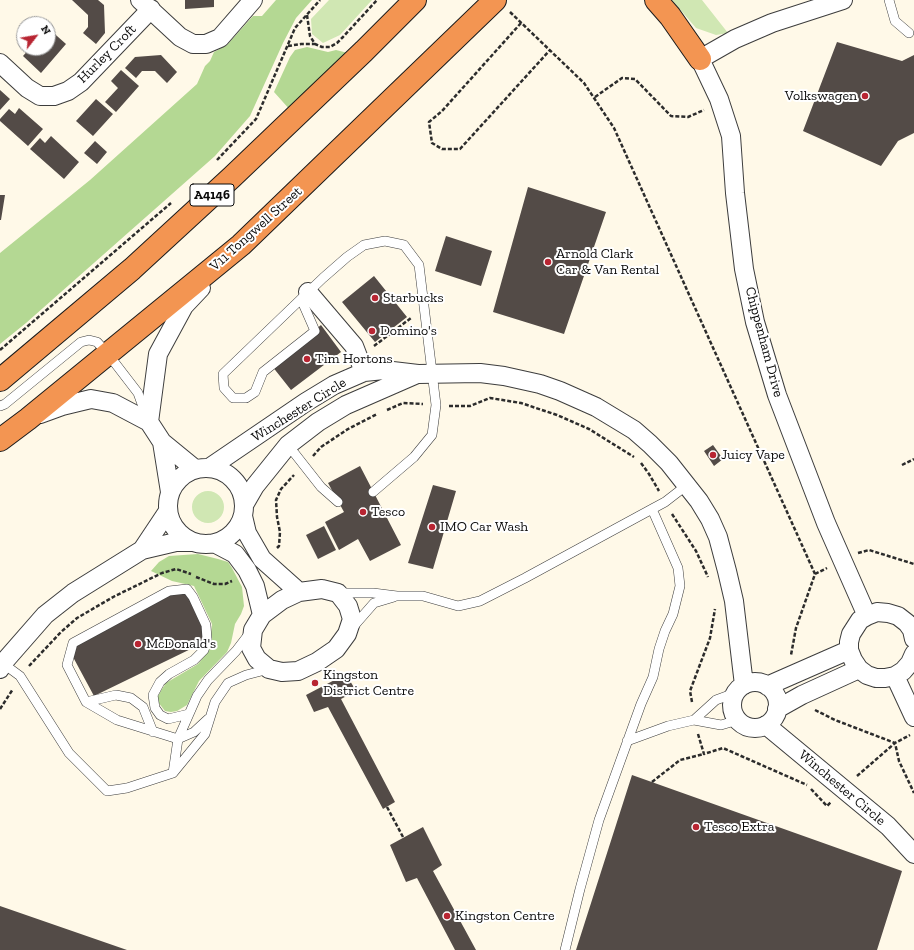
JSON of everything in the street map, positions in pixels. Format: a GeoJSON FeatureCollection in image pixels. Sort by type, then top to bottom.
{"type":"FeatureCollection","features":[{"type":"Feature","properties":{"kind":"highway","name":"A4146"},"geometry":{"type":"LineString","coordinates":[[0,380],[132,269],[232,177],[358,57],[415,0]]}},
{"type":"Feature","properties":{"kind":"highway","name":"V11 Tongwell Street"},"geometry":{"type":"LineString","coordinates":[[0,440],[28,419],[241,245],[496,0]]}},
{"type":"Feature","properties":{"kind":"highway"},"geometry":{"type":"LineString","coordinates":[[656,0],[670,16],[700,59]]}},
{"type":"Feature","properties":{"kind":"street"},"geometry":{"type":"LineString","coordinates":[[145,5],[180,37],[193,44],[206,44],[220,38],[254,0]]}},
{"type":"Feature","properties":{"kind":"street"},"geometry":{"type":"LineString","coordinates":[[700,59],[735,39],[772,23],[843,0]]}},
{"type":"Feature","properties":{"kind":"street","name":"Hurley Croft"},"geometry":{"type":"LineString","coordinates":[[0,63],[27,88],[40,96],[54,96],[68,91],[81,82],[145,5]]}},
{"type":"Feature","properties":{"kind":"street","name":"Chippenham Drive"},"geometry":{"type":"LineString","coordinates":[[700,59],[719,99],[731,136],[735,193],[744,269],[755,322],[777,395],[826,523],[867,616]]}},
{"type":"Feature","properties":{"kind":"street"},"geometry":{"type":"LineString","coordinates":[[149,422],[158,354],[170,330],[184,306],[241,245]]}},
{"type":"Feature","properties":{"kind":"street"},"geometry":{"type":"LineString","coordinates":[[304,296],[354,346],[362,365]]}},
{"type":"Feature","properties":{"kind":"street","name":"Winchester Circle"},"geometry":{"type":"LineString","coordinates":[[202,468],[334,385],[362,365],[384,370],[425,373],[480,373],[504,376],[540,384],[560,391],[596,407],[634,430],[655,449],[687,485],[710,519],[720,544],[734,601],[740,688]]}},
{"type":"Feature","properties":{"kind":"street","name":"Winchester Circle"},"geometry":{"type":"LineString","coordinates":[[244,511],[255,486],[288,445],[318,422],[346,405],[425,373]]}},
{"type":"Feature","properties":{"kind":"street"},"geometry":{"type":"LineString","coordinates":[[28,419],[62,406],[91,399],[113,403],[149,422],[162,442],[170,492]]}},
{"type":"Feature","properties":{"kind":"street"},"geometry":{"type":"LineString","coordinates":[[162,442],[202,468]]}},
{"type":"Feature","properties":{"kind":"street"},"geometry":{"type":"LineString","coordinates":[[192,542],[176,530],[171,521],[168,511],[170,492],[176,482],[184,474],[202,468],[220,470],[230,476],[238,484],[242,494],[247,533],[262,559],[299,592]]}},
{"type":"Feature","properties":{"kind":"street"},"geometry":{"type":"LineString","coordinates":[[142,550],[168,511]]}},
{"type":"Feature","properties":{"kind":"street"},"geometry":{"type":"LineString","coordinates":[[1,664],[44,615],[73,593],[142,550],[176,542],[203,544],[224,540],[239,526],[244,511]]}},
{"type":"Feature","properties":{"kind":"street"},"geometry":{"type":"LineString","coordinates":[[214,543],[235,554],[247,570],[255,586],[257,622],[251,648],[257,659],[269,669],[282,672],[298,671],[317,662],[336,649],[347,634],[352,620],[348,606],[338,593],[322,589],[299,592],[282,600],[257,622]]}},
{"type":"Feature","properties":{"kind":"street"},"geometry":{"type":"LineString","coordinates":[[913,633],[907,623],[898,616],[877,612],[860,620],[851,634],[849,650],[859,669],[866,675],[876,678],[895,676],[903,671],[910,663],[914,654]]}},
{"type":"Feature","properties":{"kind":"street"},"geometry":{"type":"LineString","coordinates":[[767,686],[849,650]]}},
{"type":"Feature","properties":{"kind":"street"},"geometry":{"type":"LineString","coordinates":[[777,709],[859,669]]}},
{"type":"Feature","properties":{"kind":"street"},"geometry":{"type":"LineString","coordinates":[[895,676],[914,717]]}},
{"type":"Feature","properties":{"kind":"street"},"geometry":{"type":"LineString","coordinates":[[756,682],[767,686],[776,696],[778,702],[777,709],[771,721],[766,725],[754,728],[743,724],[738,720],[732,707],[733,699],[740,688],[756,682]]}},
{"type":"Feature","properties":{"kind":"street","name":"Winchester Circle"},"geometry":{"type":"LineString","coordinates":[[766,725],[888,826],[914,854]]}},
{"type":"Feature","properties":{"kind":"lane"},"geometry":{"type":"LineString","coordinates":[[889,0],[895,21],[909,33]]}},
{"type":"Feature","properties":{"kind":"lane"},"geometry":{"type":"LineString","coordinates":[[304,296],[314,331],[263,372],[254,392],[246,398],[234,398],[224,388],[223,374],[304,296],[346,257],[364,246],[385,241],[404,245],[419,265],[424,308],[425,373],[436,405],[432,435],[414,457],[373,492]]}},
{"type":"Feature","properties":{"kind":"lane"},"geometry":{"type":"LineString","coordinates":[[0,406],[5,404],[81,342],[89,340],[97,342],[138,393],[149,422]]}},
{"type":"Feature","properties":{"kind":"lane"},"geometry":{"type":"LineString","coordinates":[[288,445],[321,487],[338,502]]}},
{"type":"Feature","properties":{"kind":"lane"},"geometry":{"type":"LineString","coordinates":[[338,593],[373,592],[397,596],[423,596],[458,606],[480,601],[652,510],[687,485]]}},
{"type":"Feature","properties":{"kind":"lane"},"geometry":{"type":"LineString","coordinates":[[565,950],[598,820],[652,676],[665,631],[673,614],[680,586],[678,568],[652,510]]}},
{"type":"Feature","properties":{"kind":"lane"},"geometry":{"type":"LineString","coordinates":[[189,714],[168,719],[160,715],[155,708],[153,695],[160,682],[169,674],[194,660],[204,650],[207,639],[206,625],[193,597],[186,589],[169,591],[73,643],[67,665],[86,702],[117,720],[178,739],[194,732],[208,719]]}},
{"type":"Feature","properties":{"kind":"lane"},"geometry":{"type":"LineString","coordinates":[[347,634],[374,603],[397,596]]}},
{"type":"Feature","properties":{"kind":"lane"},"geometry":{"type":"LineString","coordinates":[[173,773],[178,739],[197,696],[208,680],[236,651],[257,622]]}},
{"type":"Feature","properties":{"kind":"lane"},"geometry":{"type":"LineString","coordinates":[[1,664],[20,676],[69,753],[107,791],[130,787],[173,773],[205,734],[214,702],[228,683],[246,674],[269,669]]}},
{"type":"Feature","properties":{"kind":"lane"},"geometry":{"type":"LineString","coordinates":[[694,720],[716,700],[740,688]]}},
{"type":"Feature","properties":{"kind":"lane"},"geometry":{"type":"LineString","coordinates":[[86,702],[116,695],[131,698],[144,707],[153,732]]}},
{"type":"Feature","properties":{"kind":"lane"},"geometry":{"type":"LineString","coordinates":[[628,741],[668,726],[694,720],[721,725],[738,720]]}},
{"type":"Feature","properties":{"kind":"path"},"geometry":{"type":"LineString","coordinates":[[214,164],[256,119],[295,28],[320,0]]}},
{"type":"Feature","properties":{"kind":"path"},"geometry":{"type":"LineString","coordinates":[[288,46],[315,44],[322,47],[330,47],[337,43],[377,0]]}},
{"type":"Feature","properties":{"kind":"path"},"geometry":{"type":"LineString","coordinates":[[307,14],[310,36],[315,44]]}},
{"type":"Feature","properties":{"kind":"path"},"geometry":{"type":"LineString","coordinates":[[550,50],[460,149],[442,149],[432,143],[429,122],[442,111],[522,23],[550,50],[584,83],[595,97],[614,128],[815,574],[796,628],[791,655],[792,675]]}},
{"type":"Feature","properties":{"kind":"path"},"geometry":{"type":"LineString","coordinates":[[595,97],[622,78],[636,79],[671,116],[688,117],[705,110],[719,99]]}},
{"type":"Feature","properties":{"kind":"path"},"geometry":{"type":"LineString","coordinates":[[0,350],[173,201]]}},
{"type":"Feature","properties":{"kind":"path"},"geometry":{"type":"LineString","coordinates":[[362,365],[424,308]]}},
{"type":"Feature","properties":{"kind":"path"},"geometry":{"type":"LineString","coordinates":[[385,410],[403,403],[470,406],[490,398],[521,403],[589,429],[638,459],[649,474],[696,551],[709,580]]}},
{"type":"Feature","properties":{"kind":"path"},"geometry":{"type":"LineString","coordinates":[[262,559],[279,546],[280,532],[276,500],[281,489],[304,467],[321,447],[348,429],[379,413]]}},
{"type":"Feature","properties":{"kind":"path"},"geometry":{"type":"LineString","coordinates":[[902,465],[914,459]]}},
{"type":"Feature","properties":{"kind":"path"},"geometry":{"type":"LineString","coordinates":[[0,709],[20,676],[56,636],[77,618],[115,596],[162,573],[176,569],[214,584],[225,584],[247,570]]}},
{"type":"Feature","properties":{"kind":"path"},"geometry":{"type":"LineString","coordinates":[[694,720],[690,691],[710,638],[715,609],[714,602]]}},
{"type":"Feature","properties":{"kind":"path"},"geometry":{"type":"LineString","coordinates":[[802,696],[809,707],[835,720],[895,743],[914,733]]}},
{"type":"Feature","properties":{"kind":"path"},"geometry":{"type":"LineString","coordinates":[[895,743],[899,761],[914,793]]}},
{"type":"Feature","properties":{"kind":"path"},"geometry":{"type":"LineString","coordinates":[[652,782],[680,760],[704,754]]}},
{"type":"Feature","properties":{"kind":"path"},"geometry":{"type":"LineString","coordinates":[[388,807],[404,837]]}},
{"type":"Feature","properties":{"kind":"green space"},"geometry":{"type":"Polygon","coordinates":[[[276,0],[312,0],[296,18],[250,116],[215,156],[26,323],[0,344],[0,253],[90,180],[197,84],[205,66],[210,61],[214,52],[227,45],[253,16],[262,16],[276,0]]]}},
{"type":"Feature","properties":{"kind":"green space"},"geometry":{"type":"Polygon","coordinates":[[[329,0],[372,0],[340,35],[323,43],[312,34],[311,19],[329,0]]]}},
{"type":"Feature","properties":{"kind":"green space"},"geometry":{"type":"Polygon","coordinates":[[[672,0],[702,0],[728,33],[716,35],[696,28],[672,0]]]}},
{"type":"Feature","properties":{"kind":"green space"},"geometry":{"type":"Polygon","coordinates":[[[307,47],[328,52],[336,50],[348,53],[291,111],[274,92],[290,57],[295,50],[307,47]]]}},
{"type":"Feature","properties":{"kind":"green space"},"geometry":{"type":"Polygon","coordinates":[[[205,491],[211,491],[221,498],[224,507],[223,513],[217,520],[211,523],[205,523],[195,516],[192,510],[192,504],[199,494],[205,491]]]}},
{"type":"Feature","properties":{"kind":"green space"},"geometry":{"type":"Polygon","coordinates":[[[198,554],[228,562],[242,587],[244,606],[235,624],[231,643],[227,652],[199,681],[187,705],[177,711],[165,711],[158,702],[158,696],[166,683],[198,664],[203,658],[208,650],[212,624],[194,586],[172,581],[151,571],[159,562],[169,556],[198,554]]]}},
{"type":"Feature","properties":{"kind":"building"},"geometry":{"type":"Polygon","coordinates":[[[72,0],[98,0],[104,5],[105,33],[96,44],[83,33],[88,27],[88,15],[72,0]]]}},
{"type":"Feature","properties":{"kind":"building"},"geometry":{"type":"Polygon","coordinates":[[[185,0],[214,0],[214,7],[185,9],[185,0]]]}},
{"type":"Feature","properties":{"kind":"building"},"geometry":{"type":"Polygon","coordinates":[[[56,35],[66,44],[56,56],[56,35]]]}},
{"type":"Feature","properties":{"kind":"building","name":"Volkswagen"},"geometry":{"type":"Polygon","coordinates":[[[837,42],[902,61],[914,55],[914,133],[898,141],[881,166],[803,131],[837,42]]]}},
{"type":"Feature","properties":{"kind":"building"},"geometry":{"type":"Polygon","coordinates":[[[161,55],[177,72],[167,83],[155,71],[142,71],[136,78],[125,68],[135,57],[161,55]]]}},
{"type":"Feature","properties":{"kind":"building"},"geometry":{"type":"Polygon","coordinates":[[[23,56],[56,56],[41,73],[23,56]]]}},
{"type":"Feature","properties":{"kind":"building"},"geometry":{"type":"Polygon","coordinates":[[[121,70],[139,86],[116,112],[105,102],[118,88],[111,81],[121,70]]]}},
{"type":"Feature","properties":{"kind":"building"},"geometry":{"type":"Polygon","coordinates":[[[0,90],[10,99],[0,110],[0,90]]]}},
{"type":"Feature","properties":{"kind":"building"},"geometry":{"type":"Polygon","coordinates":[[[96,99],[113,114],[93,136],[76,121],[96,99]]]}},
{"type":"Feature","properties":{"kind":"building"},"geometry":{"type":"Polygon","coordinates":[[[19,108],[43,129],[28,146],[0,121],[9,109],[15,114],[19,108]]]}},
{"type":"Feature","properties":{"kind":"building"},"geometry":{"type":"Polygon","coordinates":[[[51,136],[79,162],[64,179],[30,149],[40,138],[45,143],[51,136]]]}},
{"type":"Feature","properties":{"kind":"building"},"geometry":{"type":"Polygon","coordinates":[[[95,141],[107,152],[97,164],[84,153],[95,141]]]}},
{"type":"Feature","properties":{"kind":"building","name":"Arnold Clark Car & Van Rental"},"geometry":{"type":"Polygon","coordinates":[[[528,187],[606,212],[564,334],[493,312],[528,187]]]}},
{"type":"Feature","properties":{"kind":"building"},"geometry":{"type":"Polygon","coordinates":[[[0,195],[5,195],[1,220],[0,220],[0,195]]]}},
{"type":"Feature","properties":{"kind":"building"},"geometry":{"type":"Polygon","coordinates":[[[446,236],[492,251],[481,286],[435,271],[446,236]]]}},
{"type":"Feature","properties":{"kind":"building"},"geometry":{"type":"Polygon","coordinates":[[[374,276],[407,317],[375,342],[342,302],[374,276]]]}},
{"type":"Feature","properties":{"kind":"building","name":"Tim Hortons"},"geometry":{"type":"Polygon","coordinates":[[[321,325],[341,352],[291,390],[272,366],[321,325]]]}},
{"type":"Feature","properties":{"kind":"building","name":"Juicy Vape"},"geometry":{"type":"Polygon","coordinates":[[[713,445],[723,459],[714,466],[704,451],[713,445]]]}},
{"type":"Feature","properties":{"kind":"building"},"geometry":{"type":"Polygon","coordinates":[[[360,466],[401,545],[370,561],[358,539],[339,550],[325,522],[344,512],[328,483],[360,466]]]}},
{"type":"Feature","properties":{"kind":"building","name":"IMO Car Wash"},"geometry":{"type":"Polygon","coordinates":[[[433,485],[456,491],[433,569],[408,563],[433,485]]]}},
{"type":"Feature","properties":{"kind":"building"},"geometry":{"type":"Polygon","coordinates":[[[324,526],[336,550],[318,559],[306,535],[324,526]]]}},
{"type":"Feature","properties":{"kind":"building","name":"McDonald's"},"geometry":{"type":"Polygon","coordinates":[[[177,592],[189,595],[204,627],[201,644],[94,696],[73,657],[75,644],[177,592]]]}},
{"type":"Feature","properties":{"kind":"building"},"geometry":{"type":"Polygon","coordinates":[[[346,674],[356,691],[341,699],[395,802],[383,809],[328,707],[314,712],[306,695],[346,674]]]}},
{"type":"Feature","properties":{"kind":"building","name":"Tesco Extra"},"geometry":{"type":"Polygon","coordinates":[[[632,775],[902,871],[877,950],[576,950],[632,775]]]}},
{"type":"Feature","properties":{"kind":"building","name":"Kingston Centre"},"geometry":{"type":"Polygon","coordinates":[[[423,827],[442,865],[433,871],[476,950],[455,950],[417,878],[406,882],[390,845],[423,827]]]}},
{"type":"Feature","properties":{"kind":"building"},"geometry":{"type":"Polygon","coordinates":[[[0,906],[127,950],[0,950],[0,906]]]}},
{"type":"Feature","properties":{"kind":"place","name":"Volkswagen"},"geometry":{"type":"Point","coordinates":[865,96]}},
{"type":"Feature","properties":{"kind":"place","name":"Arnold Clark Car & Van Rental"},"geometry":{"type":"Point","coordinates":[548,262]}},
{"type":"Feature","properties":{"kind":"place","name":"Starbucks"},"geometry":{"type":"Point","coordinates":[375,298]}},
{"type":"Feature","properties":{"kind":"place","name":"Domino's"},"geometry":{"type":"Point","coordinates":[372,331]}},
{"type":"Feature","properties":{"kind":"place","name":"Tim Hortons"},"geometry":{"type":"Point","coordinates":[307,359]}},
{"type":"Feature","properties":{"kind":"place","name":"Juicy Vape"},"geometry":{"type":"Point","coordinates":[713,455]}},
{"type":"Feature","properties":{"kind":"place","name":"Tesco"},"geometry":{"type":"Point","coordinates":[363,512]}},
{"type":"Feature","properties":{"kind":"place","name":"IMO Car Wash"},"geometry":{"type":"Point","coordinates":[432,527]}},
{"type":"Feature","properties":{"kind":"place","name":"McDonald's"},"geometry":{"type":"Point","coordinates":[138,644]}},
{"type":"Feature","properties":{"kind":"place","name":"Kingston District Centre"},"geometry":{"type":"Point","coordinates":[315,683]}},
{"type":"Feature","properties":{"kind":"place","name":"Tesco Extra"},"geometry":{"type":"Point","coordinates":[696,827]}},
{"type":"Feature","properties":{"kind":"place","name":"Kingston Centre"},"geometry":{"type":"Point","coordinates":[447,916]}}]}
